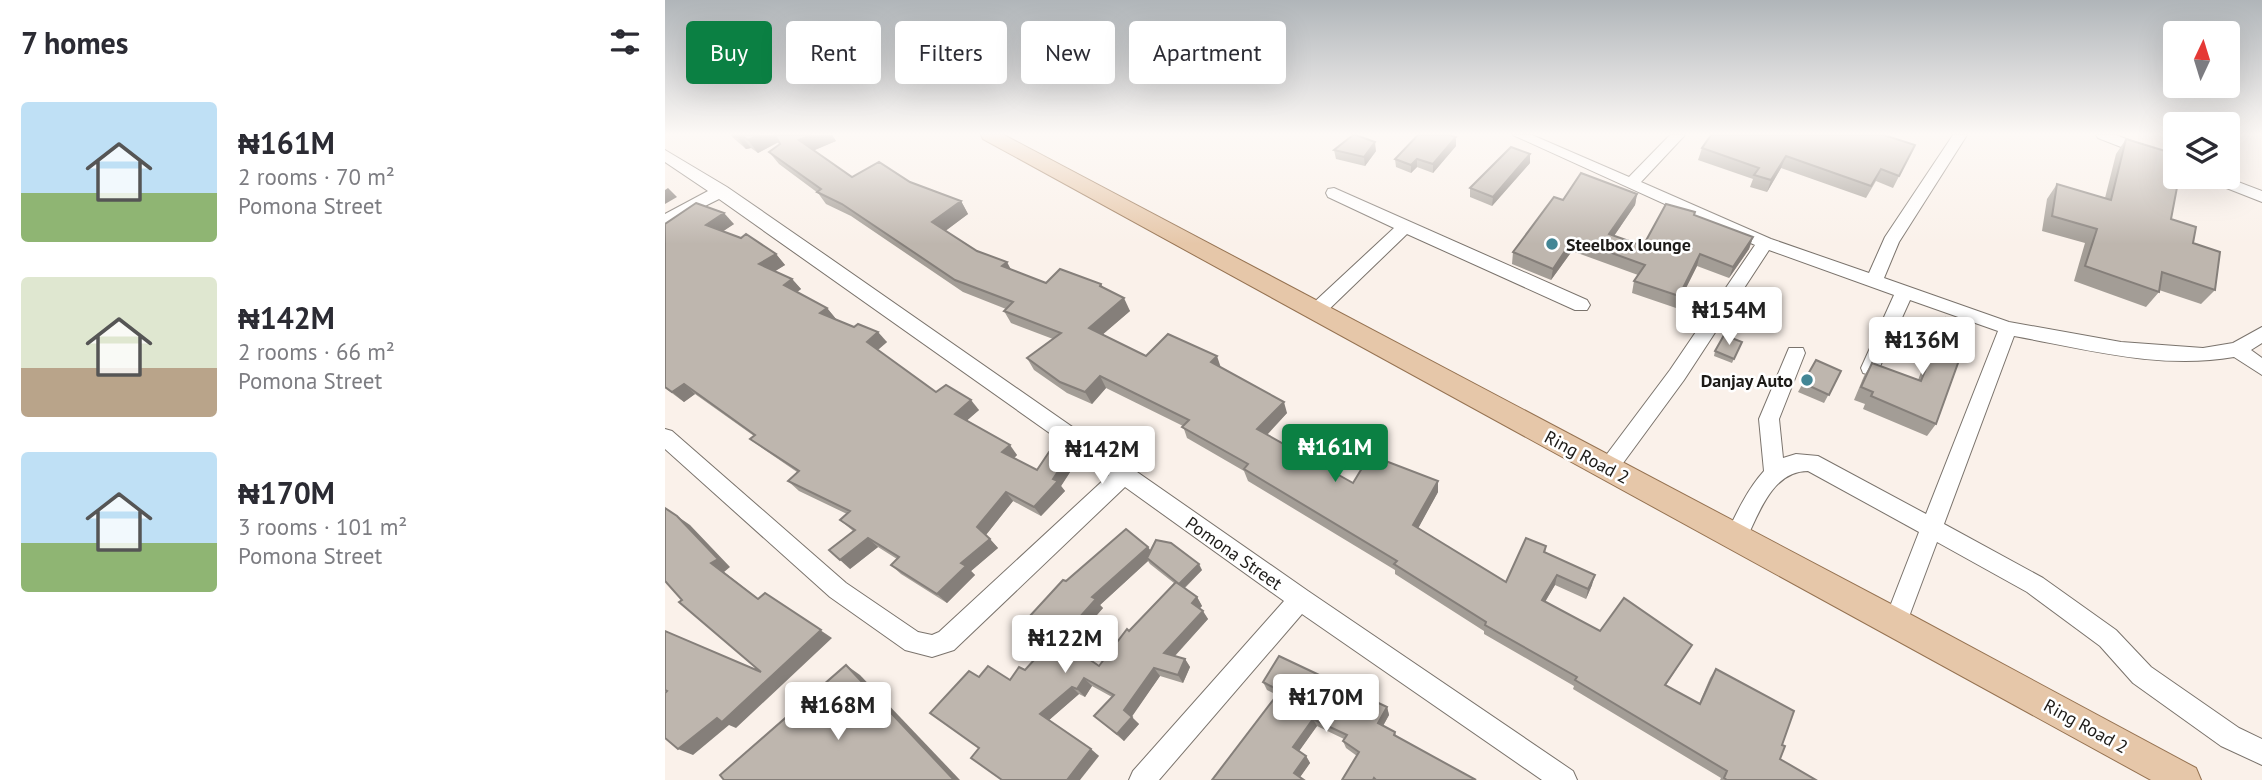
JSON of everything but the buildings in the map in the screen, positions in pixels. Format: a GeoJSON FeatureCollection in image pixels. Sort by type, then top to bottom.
{"type":"FeatureCollection","features":[{"type":"Feature","properties":{"kind":"main road","name":"Ring Road 2"},"geometry":{"type":"LineString","coordinates":[[1057,171],[1896,622],[2184,780]]}},
{"type":"Feature","properties":{"kind":"street","name":"Pomona Street"},"geometry":{"type":"LineString","coordinates":[[691,171],[1550,776]]}},
{"type":"Feature","properties":{"kind":"street"},"geometry":{"type":"LineString","coordinates":[[1602,171],[1765,243],[2008,328],[2121,349],[2203,355],[2237,349],[2262,334]]}},
{"type":"Feature","properties":{"kind":"street"},"geometry":{"type":"LineString","coordinates":[[1631,184],[1643,171]]}},
{"type":"Feature","properties":{"kind":"street"},"geometry":{"type":"LineString","coordinates":[[1874,280],[1891,241],[1937,171]]}},
{"type":"Feature","properties":{"kind":"street"},"geometry":{"type":"LineString","coordinates":[[2240,188],[2262,197]]}},
{"type":"Feature","properties":{"kind":"street"},"geometry":{"type":"LineString","coordinates":[[665,221],[721,191]]}},
{"type":"Feature","properties":{"kind":"street"},"geometry":{"type":"LineString","coordinates":[[1334,193],[1581,304]]}},
{"type":"Feature","properties":{"kind":"street"},"geometry":{"type":"LineString","coordinates":[[1315,311],[1405,227]]}},
{"type":"Feature","properties":{"kind":"street"},"geometry":{"type":"LineString","coordinates":[[1608,468],[1677,375],[1765,243]]}},
{"type":"Feature","properties":{"kind":"street"},"geometry":{"type":"LineString","coordinates":[[1870,368],[1905,291]]}},
{"type":"Feature","properties":{"kind":"street"},"geometry":{"type":"LineString","coordinates":[[1896,622],[2008,328]]}},
{"type":"Feature","properties":{"kind":"street"},"geometry":{"type":"LineString","coordinates":[[2237,349],[2262,368]]}},
{"type":"Feature","properties":{"kind":"street"},"geometry":{"type":"LineString","coordinates":[[1774,472],[1769,419],[1796,353]]}},
{"type":"Feature","properties":{"kind":"street"},"geometry":{"type":"LineString","coordinates":[[665,437],[838,590],[913,642],[922,645],[946,642],[1123,475]]}},
{"type":"Feature","properties":{"kind":"street"},"geometry":{"type":"LineString","coordinates":[[1736,537],[1774,472],[1786,463],[1797,460],[1811,463],[2035,585],[2108,638],[2142,675],[2230,737],[2262,752]]}},
{"type":"Feature","properties":{"kind":"street"},"geometry":{"type":"LineString","coordinates":[[1142,780],[1300,599]]}},
{"type":"Feature","properties":{"kind":"place","name":"Steelbox lounge"},"geometry":{"type":"Point","coordinates":[1552,244]}},
{"type":"Feature","properties":{"kind":"place","name":"Danjay Auto"},"geometry":{"type":"Point","coordinates":[1807,380]}}]}
